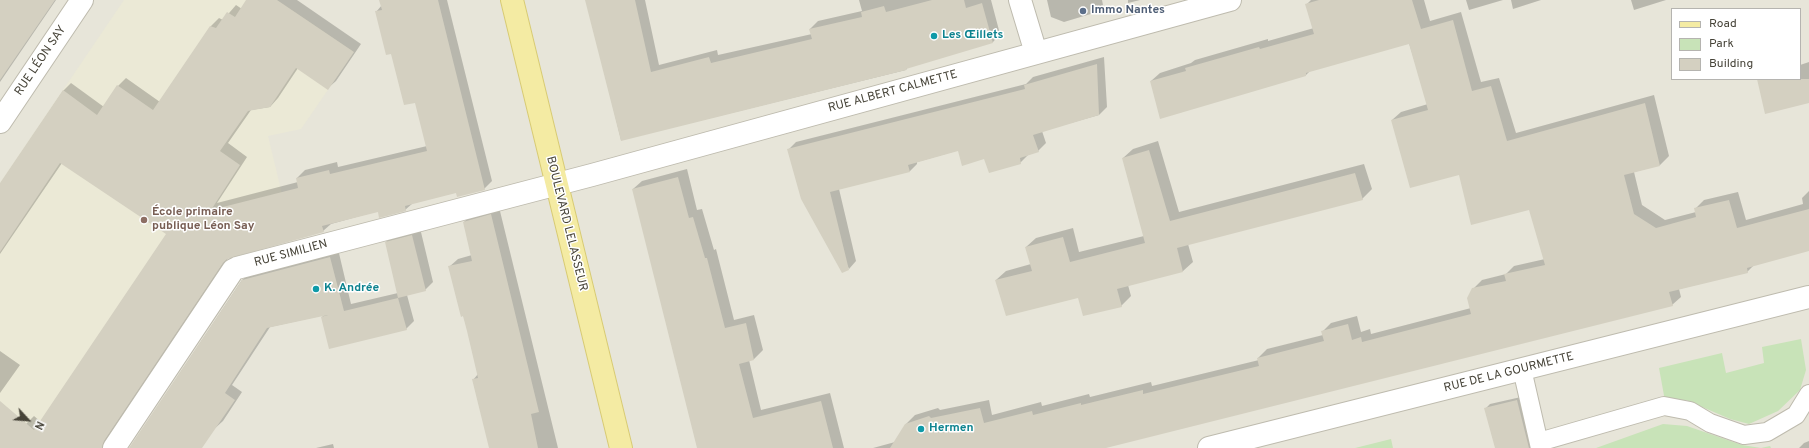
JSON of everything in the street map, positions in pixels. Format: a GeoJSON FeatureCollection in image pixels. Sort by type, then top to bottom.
{"type":"FeatureCollection","features":[{"type":"Feature","properties":{"kind":"main road","name":"BOULEVARD LELASSEUR"},"geometry":{"type":"LineString","coordinates":[[512,0],[621,448]]}},
{"type":"Feature","properties":{"kind":"street","name":"RUE LÉON SAY"},"geometry":{"type":"LineString","coordinates":[[0,122],[82,0]]}},
{"type":"Feature","properties":{"kind":"street"},"geometry":{"type":"LineString","coordinates":[[1020,0],[1036,53]]}},
{"type":"Feature","properties":{"kind":"street","name":"RUE ALBERT CALMETTE"},"geometry":{"type":"LineString","coordinates":[[556,184],[1230,0]]}},
{"type":"Feature","properties":{"kind":"street","name":"RUE SIMILIEN"},"geometry":{"type":"LineString","coordinates":[[114,448],[233,270],[556,184]]}},
{"type":"Feature","properties":{"kind":"street","name":"RUE DE LA GOURMETTE"},"geometry":{"type":"LineString","coordinates":[[1209,448],[1809,298]]}},
{"type":"Feature","properties":{"kind":"lane"},"geometry":{"type":"LineString","coordinates":[[1522,369],[1539,445],[1664,406],[1690,411],[1710,423],[1744,435],[1767,432],[1796,416],[1809,394]]}},
{"type":"Feature","properties":{"kind":"shaded area"},"geometry":{"type":"Polygon","coordinates":[[[0,0],[1809,0],[1809,448],[0,448],[0,0]]]}},
{"type":"Feature","properties":{"kind":"shaded area","name":"École primaire publique Léon Say"},"geometry":{"type":"Polygon","coordinates":[[[124,0],[277,0],[354,52],[301,129],[268,136],[282,194],[220,251],[56,448],[0,402],[0,183],[124,0]]]}},
{"type":"Feature","properties":{"kind":"green space"},"geometry":{"type":"Polygon","coordinates":[[[1801,339],[1806,370],[1800,390],[1778,411],[1749,424],[1730,419],[1686,400],[1665,401],[1659,368],[1722,353],[1726,373],[1764,363],[1762,347],[1801,339]]]}},
{"type":"Feature","properties":{"kind":"green space"},"geometry":{"type":"Polygon","coordinates":[[[1663,424],[1687,426],[1742,445],[1761,448],[1596,448],[1663,424]]]}},
{"type":"Feature","properties":{"kind":"green space"},"geometry":{"type":"Polygon","coordinates":[[[1391,439],[1393,448],[1355,448],[1391,439]]]}},
{"type":"Feature","properties":{"kind":"building"},"geometry":{"type":"Polygon","coordinates":[[[0,0],[55,0],[0,80],[0,0]]]}},
{"type":"Feature","properties":{"kind":"building"},"geometry":{"type":"Polygon","coordinates":[[[246,0],[277,0],[354,52],[328,90],[296,68],[270,107],[248,111],[220,151],[240,165],[211,210],[298,188],[296,178],[329,170],[330,174],[427,151],[415,103],[404,105],[391,54],[386,55],[375,11],[382,10],[379,0],[438,0],[485,190],[457,197],[456,193],[405,206],[406,211],[379,218],[378,212],[322,226],[324,232],[227,259],[104,441],[102,448],[0,448],[0,401],[34,430],[166,234],[60,163],[0,252],[0,183],[63,90],[97,115],[117,85],[153,110],[210,26],[216,28],[227,12],[235,17],[246,0]]]}},
{"type":"Feature","properties":{"kind":"building"},"geometry":{"type":"Polygon","coordinates":[[[585,0],[635,0],[651,72],[709,57],[711,63],[812,39],[809,29],[862,17],[861,12],[884,6],[886,12],[932,0],[964,0],[966,8],[982,3],[993,43],[906,70],[621,141],[585,0]]]}},
{"type":"Feature","properties":{"kind":"building"},"geometry":{"type":"Polygon","coordinates":[[[1319,0],[1412,0],[1421,29],[1453,20],[1472,91],[1491,86],[1507,141],[1645,103],[1660,166],[1624,175],[1634,214],[1656,228],[1696,217],[1694,208],[1729,200],[1737,228],[1809,209],[1809,251],[1747,268],[1748,273],[1669,292],[1673,306],[1106,448],[890,448],[905,424],[929,416],[931,418],[980,408],[984,423],[1032,411],[1033,415],[1143,390],[1143,394],[1259,366],[1257,358],[1324,341],[1321,331],[1348,324],[1352,340],[1361,337],[1362,342],[1471,314],[1467,298],[1472,288],[1506,281],[1504,274],[1545,265],[1529,210],[1471,225],[1459,175],[1410,188],[1391,120],[1428,110],[1409,44],[1306,73],[1306,76],[1160,119],[1150,81],[1186,71],[1185,68],[1259,47],[1260,49],[1314,34],[1305,4],[1319,0]]]}},
{"type":"Feature","properties":{"kind":"building"},"geometry":{"type":"Polygon","coordinates":[[[1097,64],[1099,115],[1033,135],[1039,152],[1020,158],[1021,164],[989,173],[984,159],[962,166],[958,151],[908,165],[910,172],[830,192],[849,270],[842,273],[801,199],[787,149],[1025,89],[1024,85],[1097,64]]]}},
{"type":"Feature","properties":{"kind":"building"},"geometry":{"type":"Polygon","coordinates":[[[1809,79],[1809,103],[1765,114],[1757,80],[1809,79]]]}},
{"type":"Feature","properties":{"kind":"building"},"geometry":{"type":"Polygon","coordinates":[[[1149,150],[1170,221],[1355,173],[1363,200],[1177,248],[1183,272],[1117,289],[1122,307],[1083,316],[1078,298],[1006,316],[995,280],[1032,271],[1025,247],[1063,237],[1070,262],[1145,243],[1122,158],[1149,150]]]}},
{"type":"Feature","properties":{"kind":"building"},"geometry":{"type":"Polygon","coordinates":[[[678,177],[689,218],[693,217],[705,258],[707,258],[725,328],[746,323],[754,360],[739,364],[753,418],[821,401],[833,448],[697,448],[632,189],[678,177]]]}},
{"type":"Feature","properties":{"kind":"building"},"geometry":{"type":"Polygon","coordinates":[[[491,214],[539,412],[531,414],[538,448],[489,448],[472,379],[478,378],[463,316],[461,317],[448,266],[472,261],[463,222],[491,214]]]}},
{"type":"Feature","properties":{"kind":"building"},"geometry":{"type":"Polygon","coordinates":[[[412,235],[426,291],[398,298],[385,242],[412,235]]]}},
{"type":"Feature","properties":{"kind":"building"},"geometry":{"type":"Polygon","coordinates":[[[330,257],[344,311],[398,298],[407,330],[329,349],[321,317],[328,315],[267,328],[225,393],[235,400],[202,448],[129,448],[242,280],[330,257]]]}},
{"type":"Feature","properties":{"kind":"building"},"geometry":{"type":"Polygon","coordinates":[[[1517,400],[1529,448],[1495,448],[1484,408],[1517,400]]]}},
{"type":"Feature","properties":{"kind":"place","name":"Immo Nantes"},"geometry":{"type":"Point","coordinates":[1083,11]}},
{"type":"Feature","properties":{"kind":"place","name":"Les Œillets"},"geometry":{"type":"Point","coordinates":[934,36]}},
{"type":"Feature","properties":{"kind":"place","name":"École primaire publique Léon Say"},"geometry":{"type":"Point","coordinates":[144,220]}},
{"type":"Feature","properties":{"kind":"place","name":"K. Andrée"},"geometry":{"type":"Point","coordinates":[316,289]}},
{"type":"Feature","properties":{"kind":"place","name":"Hermen"},"geometry":{"type":"Point","coordinates":[921,429]}}]}
